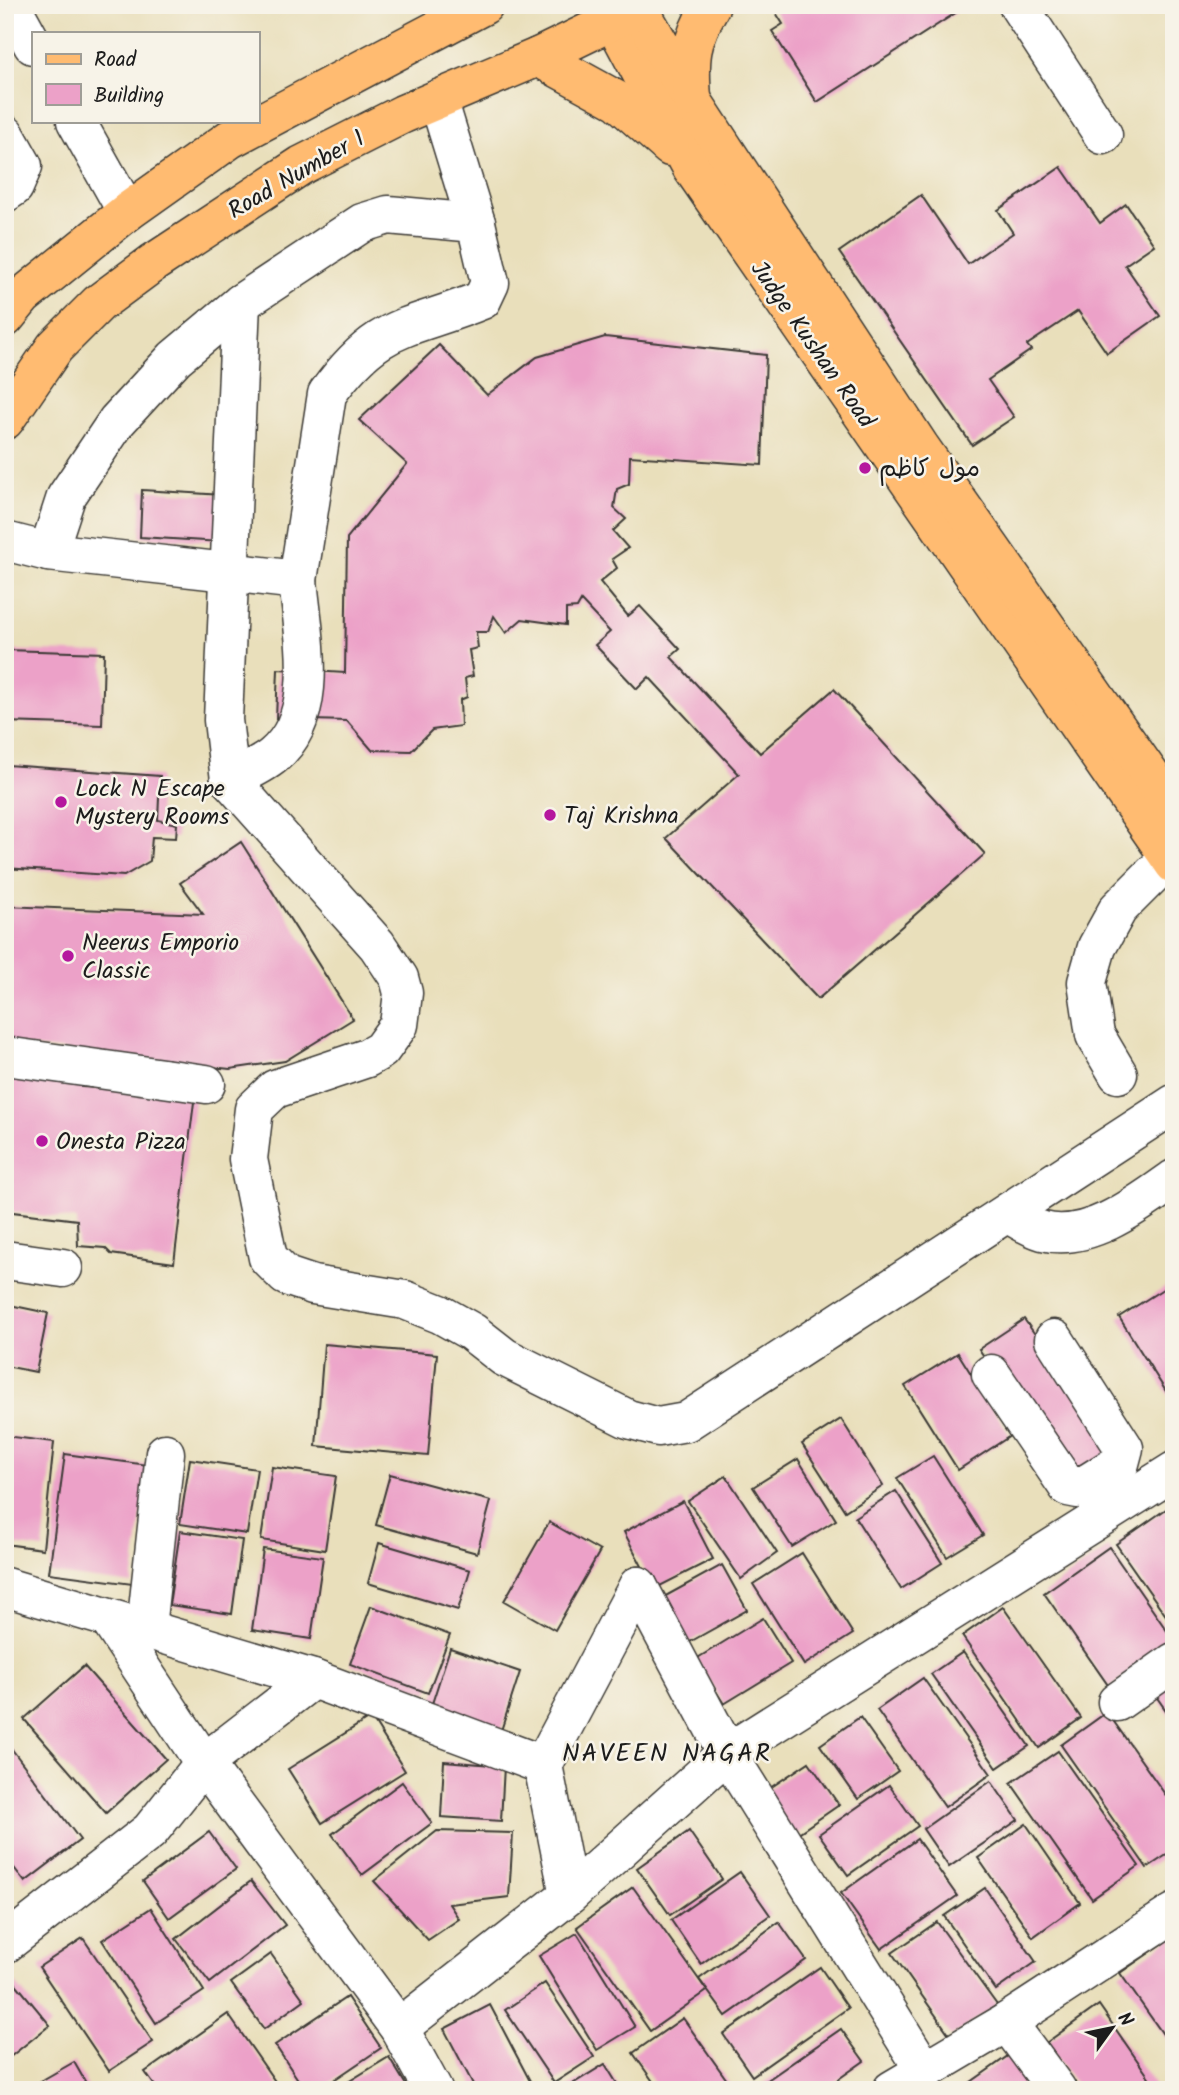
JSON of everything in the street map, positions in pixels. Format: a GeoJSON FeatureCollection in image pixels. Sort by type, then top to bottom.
{"type":"FeatureCollection","features":[{"type":"Feature","properties":{"kind":"main road"},"geometry":{"type":"LineString","coordinates":[[5,318],[23,296],[127,212],[230,139],[484,5]]}},
{"type":"Feature","properties":{"kind":"main road"},"geometry":{"type":"LineString","coordinates":[[692,100],[689,60],[694,33],[711,5]]}},
{"type":"Feature","properties":{"kind":"main road","name":"Judge Kushan Road"},"geometry":{"type":"LineString","coordinates":[[627,9],[692,100],[920,447],[1168,791]]}},
{"type":"Feature","properties":{"kind":"main road","name":"Judge Kushan Road"},"geometry":{"type":"LineString","coordinates":[[627,9],[692,168],[1171,861]]}},
{"type":"Feature","properties":{"kind":"main road","name":"Road Number 1"},"geometry":{"type":"LineString","coordinates":[[5,420],[55,346],[110,295],[302,165],[438,99],[538,57],[627,9]]}},
{"type":"Feature","properties":{"kind":"main road"},"geometry":{"type":"LineString","coordinates":[[538,57],[618,101],[692,168]]}},
{"type":"Feature","properties":{"kind":"street"},"geometry":{"type":"LineString","coordinates":[[11,5],[32,43]]}},
{"type":"Feature","properties":{"kind":"street"},"geometry":{"type":"LineString","coordinates":[[1018,5],[1103,135]]}},
{"type":"Feature","properties":{"kind":"street"},"geometry":{"type":"LineString","coordinates":[[230,780],[274,756],[298,723],[306,690],[298,580],[327,394],[345,370],[382,337],[402,326],[482,299],[489,282],[476,223],[438,99]]}},
{"type":"Feature","properties":{"kind":"street"},"geometry":{"type":"LineString","coordinates":[[77,122],[127,212]]}},
{"type":"Feature","properties":{"kind":"street"},"geometry":{"type":"LineString","coordinates":[[5,134],[23,166],[14,187],[5,193]]}},
{"type":"Feature","properties":{"kind":"street"},"geometry":{"type":"LineString","coordinates":[[48,552],[66,497],[117,421],[175,358],[241,303],[362,223],[388,215],[476,223]]}},
{"type":"Feature","properties":{"kind":"street"},"geometry":{"type":"LineString","coordinates":[[241,303],[223,720],[230,780],[377,945],[399,978],[403,993],[399,1025],[381,1050],[367,1058],[275,1089],[254,1109],[248,1159],[256,1210],[268,1258],[286,1276],[313,1285],[405,1300],[440,1314],[472,1332],[504,1357],[628,1419],[658,1427],[686,1422],[1174,1104]]}},
{"type":"Feature","properties":{"kind":"street"},"geometry":{"type":"LineString","coordinates":[[5,541],[48,552],[298,580]]}},
{"type":"Feature","properties":{"kind":"street"},"geometry":{"type":"LineString","coordinates":[[1118,1074],[1095,1035],[1087,982],[1097,947],[1118,909],[1171,861]]}},
{"type":"Feature","properties":{"kind":"street"},"geometry":{"type":"LineString","coordinates":[[5,1056],[206,1084]]}},
{"type":"Feature","properties":{"kind":"street"},"geometry":{"type":"LineString","coordinates":[[1009,1214],[1042,1231],[1075,1234],[1138,1205],[1174,1179]]}},
{"type":"Feature","properties":{"kind":"street"},"geometry":{"type":"LineString","coordinates":[[5,1261],[63,1268]]}},
{"type":"Feature","properties":{"kind":"street"},"geometry":{"type":"LineString","coordinates":[[1054,1339],[1124,1448],[1120,1463],[1097,1499]]}},
{"type":"Feature","properties":{"kind":"street"},"geometry":{"type":"LineString","coordinates":[[990,1374],[1068,1487],[1097,1499]]}},
{"type":"Feature","properties":{"kind":"street"},"geometry":{"type":"LineString","coordinates":[[146,1628],[165,1453]]}},
{"type":"Feature","properties":{"kind":"street"},"geometry":{"type":"LineString","coordinates":[[399,2028],[569,1895],[727,1753],[1097,1499],[1174,1471]]}},
{"type":"Feature","properties":{"kind":"street"},"geometry":{"type":"LineString","coordinates":[[569,1895],[543,1765],[638,1586],[727,1753],[925,2071]]}},
{"type":"Feature","properties":{"kind":"street"},"geometry":{"type":"LineString","coordinates":[[5,1587],[313,1679],[543,1765]]}},
{"type":"Feature","properties":{"kind":"street"},"geometry":{"type":"LineString","coordinates":[[108,1618],[204,1763],[399,2028],[433,2090]]}},
{"type":"Feature","properties":{"kind":"street"},"geometry":{"type":"LineString","coordinates":[[1117,1702],[1174,1662]]}},
{"type":"Feature","properties":{"kind":"street"},"geometry":{"type":"LineString","coordinates":[[5,1944],[150,1831],[204,1763],[313,1679]]}},
{"type":"Feature","properties":{"kind":"street"},"geometry":{"type":"LineString","coordinates":[[892,2090],[1007,2022],[1174,1913]]}},
{"type":"Feature","properties":{"kind":"street"},"geometry":{"type":"LineString","coordinates":[[1007,2022],[1057,2090]]}},
{"type":"Feature","properties":{"kind":"building"},"geometry":{"type":"Polygon","coordinates":[[[771,5],[968,5],[817,102],[772,31],[783,24],[771,5]]]}},
{"type":"Feature","properties":{"kind":"building"},"geometry":{"type":"Polygon","coordinates":[[[1061,167],[1100,223],[1126,204],[1154,245],[1125,265],[1160,316],[1107,353],[1078,311],[1027,345],[1031,350],[988,380],[1014,417],[972,445],[839,252],[921,195],[968,264],[1013,233],[998,210],[1061,167]]]}},
{"type":"Feature","properties":{"kind":"building","name":"Taj Krishna"},"geometry":{"type":"Polygon","coordinates":[[[605,337],[766,355],[762,465],[630,456],[629,484],[617,489],[614,508],[626,519],[613,531],[628,548],[612,559],[617,568],[600,582],[628,616],[640,606],[680,649],[671,657],[760,753],[834,689],[985,854],[818,999],[666,838],[739,774],[649,677],[637,689],[595,645],[610,632],[581,601],[577,608],[566,609],[566,625],[522,619],[506,633],[494,616],[488,632],[476,632],[478,648],[469,650],[473,676],[465,678],[467,697],[460,700],[461,726],[432,730],[411,751],[372,750],[347,721],[276,719],[278,669],[345,673],[347,538],[407,464],[359,420],[439,345],[487,395],[537,357],[605,337]]]}},
{"type":"Feature","properties":{"kind":"building"},"geometry":{"type":"Polygon","coordinates":[[[142,490],[223,495],[221,542],[140,537],[142,490]]]}},
{"type":"Feature","properties":{"kind":"building"},"geometry":{"type":"Polygon","coordinates":[[[5,650],[104,653],[102,725],[5,722],[5,650]]]}},
{"type":"Feature","properties":{"kind":"building"},"geometry":{"type":"Polygon","coordinates":[[[7,765],[160,776],[158,820],[177,824],[176,838],[152,837],[150,861],[124,876],[5,868],[7,765]]]}},
{"type":"Feature","properties":{"kind":"building"},"geometry":{"type":"Polygon","coordinates":[[[241,842],[353,1019],[285,1061],[230,1069],[5,1044],[5,906],[203,914],[180,883],[241,842]]]}},
{"type":"Feature","properties":{"kind":"building"},"geometry":{"type":"Polygon","coordinates":[[[5,1071],[73,1078],[82,1087],[195,1094],[174,1263],[111,1254],[105,1248],[78,1246],[77,1220],[5,1211],[5,1071]]]}},
{"type":"Feature","properties":{"kind":"building"},"geometry":{"type":"Polygon","coordinates":[[[1174,1282],[1174,1404],[1119,1317],[1174,1282]]]}},
{"type":"Feature","properties":{"kind":"building"},"geometry":{"type":"Polygon","coordinates":[[[5,1304],[48,1313],[36,1372],[5,1366],[5,1304]]]}},
{"type":"Feature","properties":{"kind":"building"},"geometry":{"type":"Polygon","coordinates":[[[1024,1319],[1117,1449],[1067,1480],[979,1349],[1024,1319]]]}},
{"type":"Feature","properties":{"kind":"building"},"geometry":{"type":"Polygon","coordinates":[[[324,1344],[437,1354],[428,1456],[316,1446],[324,1344]]]}},
{"type":"Feature","properties":{"kind":"building"},"geometry":{"type":"Polygon","coordinates":[[[958,1353],[1010,1436],[958,1470],[905,1386],[958,1353]]]}},
{"type":"Feature","properties":{"kind":"building"},"geometry":{"type":"Polygon","coordinates":[[[841,1419],[883,1486],[845,1511],[802,1444],[841,1419]]]}},
{"type":"Feature","properties":{"kind":"building"},"geometry":{"type":"Polygon","coordinates":[[[5,1436],[54,1442],[43,1549],[5,1544],[5,1436]]]}},
{"type":"Feature","properties":{"kind":"building"},"geometry":{"type":"Polygon","coordinates":[[[65,1454],[148,1465],[132,1584],[49,1573],[65,1454]]]}},
{"type":"Feature","properties":{"kind":"building"},"geometry":{"type":"Polygon","coordinates":[[[933,1456],[983,1535],[947,1557],[897,1478],[933,1456]]]}},
{"type":"Feature","properties":{"kind":"building"},"geometry":{"type":"Polygon","coordinates":[[[190,1459],[257,1469],[247,1534],[180,1524],[190,1459]]]}},
{"type":"Feature","properties":{"kind":"building"},"geometry":{"type":"Polygon","coordinates":[[[798,1459],[836,1520],[792,1547],[753,1487],[798,1459]]]}},
{"type":"Feature","properties":{"kind":"building"},"geometry":{"type":"Polygon","coordinates":[[[272,1467],[336,1476],[325,1550],[261,1540],[272,1467]]]}},
{"type":"Feature","properties":{"kind":"building"},"geometry":{"type":"Polygon","coordinates":[[[390,1474],[491,1501],[477,1553],[376,1525],[390,1474]]]}},
{"type":"Feature","properties":{"kind":"building"},"geometry":{"type":"Polygon","coordinates":[[[726,1476],[777,1553],[741,1579],[688,1501],[726,1476]]]}},
{"type":"Feature","properties":{"kind":"building"},"geometry":{"type":"Polygon","coordinates":[[[896,1491],[942,1563],[901,1589],[855,1517],[896,1491]]]}},
{"type":"Feature","properties":{"kind":"building"},"geometry":{"type":"Polygon","coordinates":[[[683,1501],[713,1559],[654,1589],[624,1532],[683,1501]]]}},
{"type":"Feature","properties":{"kind":"building"},"geometry":{"type":"Polygon","coordinates":[[[1169,1507],[1174,1513],[1174,1627],[1116,1544],[1169,1507]]]}},
{"type":"Feature","properties":{"kind":"building"},"geometry":{"type":"Polygon","coordinates":[[[549,1522],[600,1551],[555,1630],[504,1601],[549,1522]]]}},
{"type":"Feature","properties":{"kind":"building"},"geometry":{"type":"Polygon","coordinates":[[[180,1531],[242,1540],[232,1614],[169,1605],[180,1531]]]}},
{"type":"Feature","properties":{"kind":"building"},"geometry":{"type":"Polygon","coordinates":[[[379,1543],[470,1570],[458,1610],[368,1583],[379,1543]]]}},
{"type":"Feature","properties":{"kind":"building"},"geometry":{"type":"Polygon","coordinates":[[[1109,1547],[1174,1641],[1110,1688],[1044,1593],[1109,1547]]]}},
{"type":"Feature","properties":{"kind":"building"},"geometry":{"type":"Polygon","coordinates":[[[263,1549],[323,1557],[311,1639],[252,1630],[263,1549]]]}},
{"type":"Feature","properties":{"kind":"building"},"geometry":{"type":"Polygon","coordinates":[[[802,1553],[853,1634],[804,1665],[753,1584],[802,1553]]]}},
{"type":"Feature","properties":{"kind":"building"},"geometry":{"type":"Polygon","coordinates":[[[722,1565],[747,1610],[688,1643],[662,1598],[722,1565]]]}},
{"type":"Feature","properties":{"kind":"building"},"geometry":{"type":"Polygon","coordinates":[[[371,1606],[450,1635],[428,1693],[350,1664],[371,1606]]]}},
{"type":"Feature","properties":{"kind":"building"},"geometry":{"type":"Polygon","coordinates":[[[1003,1607],[1081,1718],[1039,1748],[962,1636],[1003,1607]]]}},
{"type":"Feature","properties":{"kind":"building"},"geometry":{"type":"Polygon","coordinates":[[[763,1618],[791,1663],[724,1704],[696,1659],[763,1618]]]}},
{"type":"Feature","properties":{"kind":"building"},"geometry":{"type":"Polygon","coordinates":[[[450,1648],[520,1672],[498,1740],[428,1716],[450,1648]]]}},
{"type":"Feature","properties":{"kind":"building"},"geometry":{"type":"Polygon","coordinates":[[[963,1652],[1029,1746],[997,1768],[931,1674],[963,1652]]]}},
{"type":"Feature","properties":{"kind":"building"},"geometry":{"type":"Polygon","coordinates":[[[84,1666],[166,1759],[106,1813],[24,1719],[84,1666]]]}},
{"type":"Feature","properties":{"kind":"building"},"geometry":{"type":"Polygon","coordinates":[[[1174,1673],[1174,1722],[1151,1689],[1174,1673]]]}},
{"type":"Feature","properties":{"kind":"building"},"geometry":{"type":"Polygon","coordinates":[[[923,1678],[991,1774],[945,1807],[877,1710],[923,1678]]]}},
{"type":"Feature","properties":{"kind":"building"},"geometry":{"type":"Polygon","coordinates":[[[1107,1712],[1174,1807],[1174,1850],[1147,1868],[1061,1745],[1107,1712]]]}},
{"type":"Feature","properties":{"kind":"building"},"geometry":{"type":"Polygon","coordinates":[[[371,1717],[405,1771],[322,1823],[288,1769],[371,1717]]]}},
{"type":"Feature","properties":{"kind":"building"},"geometry":{"type":"Polygon","coordinates":[[[860,1717],[898,1771],[858,1799],[820,1745],[860,1717]]]}},
{"type":"Feature","properties":{"kind":"building"},"geometry":{"type":"Polygon","coordinates":[[[5,1740],[80,1840],[25,1882],[5,1856],[5,1740]]]}},
{"type":"Feature","properties":{"kind":"building"},"geometry":{"type":"Polygon","coordinates":[[[1058,1751],[1139,1866],[1092,1899],[1011,1783],[1058,1751]]]}},
{"type":"Feature","properties":{"kind":"building"},"geometry":{"type":"Polygon","coordinates":[[[444,1761],[504,1766],[501,1821],[441,1817],[444,1761]]]}},
{"type":"Feature","properties":{"kind":"building"},"geometry":{"type":"Polygon","coordinates":[[[809,1762],[839,1805],[794,1836],[764,1792],[809,1762]]]}},
{"type":"Feature","properties":{"kind":"building"},"geometry":{"type":"Polygon","coordinates":[[[991,1781],[1018,1820],[949,1867],[923,1829],[991,1781]]]}},
{"type":"Feature","properties":{"kind":"building"},"geometry":{"type":"Polygon","coordinates":[[[402,1782],[432,1823],[362,1875],[332,1834],[402,1782]]]}},
{"type":"Feature","properties":{"kind":"building"},"geometry":{"type":"Polygon","coordinates":[[[889,1785],[918,1826],[848,1875],[819,1834],[889,1785]]]}},
{"type":"Feature","properties":{"kind":"building"},"geometry":{"type":"Polygon","coordinates":[[[1026,1824],[1080,1903],[1033,1937],[978,1858],[1026,1824]]]}},
{"type":"Feature","properties":{"kind":"building"},"geometry":{"type":"Polygon","coordinates":[[[437,1831],[513,1833],[509,1897],[449,1904],[459,1919],[428,1940],[374,1881],[437,1831]]]}},
{"type":"Feature","properties":{"kind":"building"},"geometry":{"type":"Polygon","coordinates":[[[689,1831],[722,1879],[670,1915],[637,1868],[689,1831]]]}},
{"type":"Feature","properties":{"kind":"building"},"geometry":{"type":"Polygon","coordinates":[[[209,1832],[236,1869],[169,1918],[143,1881],[209,1832]]]}},
{"type":"Feature","properties":{"kind":"building"},"geometry":{"type":"Polygon","coordinates":[[[917,1839],[957,1896],[881,1949],[841,1893],[917,1839]]]}},
{"type":"Feature","properties":{"kind":"building"},"geometry":{"type":"Polygon","coordinates":[[[740,1872],[770,1915],[701,1964],[671,1920],[740,1872]]]}},
{"type":"Feature","properties":{"kind":"building"},"geometry":{"type":"Polygon","coordinates":[[[251,1881],[285,1925],[210,1983],[176,1939],[251,1881]]]}},
{"type":"Feature","properties":{"kind":"building"},"geometry":{"type":"Polygon","coordinates":[[[633,1887],[707,1991],[650,2031],[577,1927],[633,1887]]]}},
{"type":"Feature","properties":{"kind":"building"},"geometry":{"type":"Polygon","coordinates":[[[985,1888],[1036,1962],[996,1990],[944,1916],[985,1888]]]}},
{"type":"Feature","properties":{"kind":"building"},"geometry":{"type":"Polygon","coordinates":[[[151,1908],[204,1991],[156,2023],[102,1940],[151,1908]]]}},
{"type":"Feature","properties":{"kind":"building"},"geometry":{"type":"Polygon","coordinates":[[[779,1922],[806,1960],[726,2016],[699,1979],[779,1922]]]}},
{"type":"Feature","properties":{"kind":"building"},"geometry":{"type":"Polygon","coordinates":[[[937,1922],[997,2005],[951,2037],[892,1953],[937,1922]]]}},
{"type":"Feature","properties":{"kind":"building"},"geometry":{"type":"Polygon","coordinates":[[[577,1933],[635,2027],[597,2050],[539,1956],[577,1933]]]}},
{"type":"Feature","properties":{"kind":"building"},"geometry":{"type":"Polygon","coordinates":[[[1174,1936],[1174,2050],[1120,1973],[1174,1936]]]}},
{"type":"Feature","properties":{"kind":"building"},"geometry":{"type":"Polygon","coordinates":[[[83,1938],[153,2042],[109,2071],[39,1967],[83,1938]]]}},
{"type":"Feature","properties":{"kind":"building"},"geometry":{"type":"Polygon","coordinates":[[[271,1954],[304,2000],[264,2029],[231,1983],[271,1954]]]}},
{"type":"Feature","properties":{"kind":"building"},"geometry":{"type":"Polygon","coordinates":[[[820,1967],[848,2008],[752,2076],[723,2034],[820,1967]]]}},
{"type":"Feature","properties":{"kind":"building"},"geometry":{"type":"Polygon","coordinates":[[[12,1979],[50,2025],[5,2061],[5,1985],[12,1979]]]}},
{"type":"Feature","properties":{"kind":"building"},"geometry":{"type":"Polygon","coordinates":[[[545,1983],[594,2057],[554,2083],[505,2010],[545,1983]]]}},
{"type":"Feature","properties":{"kind":"building"},"geometry":{"type":"Polygon","coordinates":[[[347,1997],[381,2048],[319,2090],[305,2090],[275,2045],[347,1997]]]}},
{"type":"Feature","properties":{"kind":"building"},"geometry":{"type":"Polygon","coordinates":[[[490,2005],[531,2083],[520,2090],[476,2090],[444,2029],[490,2005]]]}},
{"type":"Feature","properties":{"kind":"building"},"geometry":{"type":"Polygon","coordinates":[[[1099,2005],[1155,2086],[1150,2090],[1080,2090],[1046,2043],[1099,2005]]]}},
{"type":"Feature","properties":{"kind":"building"},"geometry":{"type":"Polygon","coordinates":[[[228,2014],[281,2090],[158,2090],[145,2072],[228,2014]]]}},
{"type":"Feature","properties":{"kind":"building"},"geometry":{"type":"Polygon","coordinates":[[[683,2018],[734,2090],[659,2090],[633,2053],[683,2018]]]}},
{"type":"Feature","properties":{"kind":"building"},"geometry":{"type":"Polygon","coordinates":[[[841,2029],[864,2061],[823,2090],[762,2090],[759,2086],[841,2029]]]}},
{"type":"Feature","properties":{"kind":"building"},"geometry":{"type":"Polygon","coordinates":[[[1015,2051],[1042,2090],[966,2090],[964,2087],[1015,2051]]]}},
{"type":"Feature","properties":{"kind":"building"},"geometry":{"type":"Polygon","coordinates":[[[389,2057],[409,2090],[335,2090],[389,2057]]]}},
{"type":"Feature","properties":{"kind":"building"},"geometry":{"type":"Polygon","coordinates":[[[74,2062],[90,2090],[25,2090],[74,2062]]]}},
{"type":"Feature","properties":{"kind":"building"},"geometry":{"type":"Polygon","coordinates":[[[605,2064],[621,2090],[563,2090],[605,2064]]]}},
{"type":"Feature","properties":{"kind":"place","name":"مول كاظم"},"geometry":{"type":"Point","coordinates":[865,468]}},
{"type":"Feature","properties":{"kind":"place","name":"Lock N Escape Mystery Rooms"},"geometry":{"type":"Point","coordinates":[61,802]}},
{"type":"Feature","properties":{"kind":"place","name":"Taj Krishna"},"geometry":{"type":"Point","coordinates":[550,815]}},
{"type":"Feature","properties":{"kind":"place","name":"Neerus Emporio Classic"},"geometry":{"type":"Point","coordinates":[68,956]}},
{"type":"Feature","properties":{"kind":"place","name":"Onesta Pizza"},"geometry":{"type":"Point","coordinates":[42,1141]}},
{"type":"Feature","properties":{"kind":"district","name":"NAVEEN NAGAR"},"geometry":{"type":"Point","coordinates":[667,1752]}}]}
